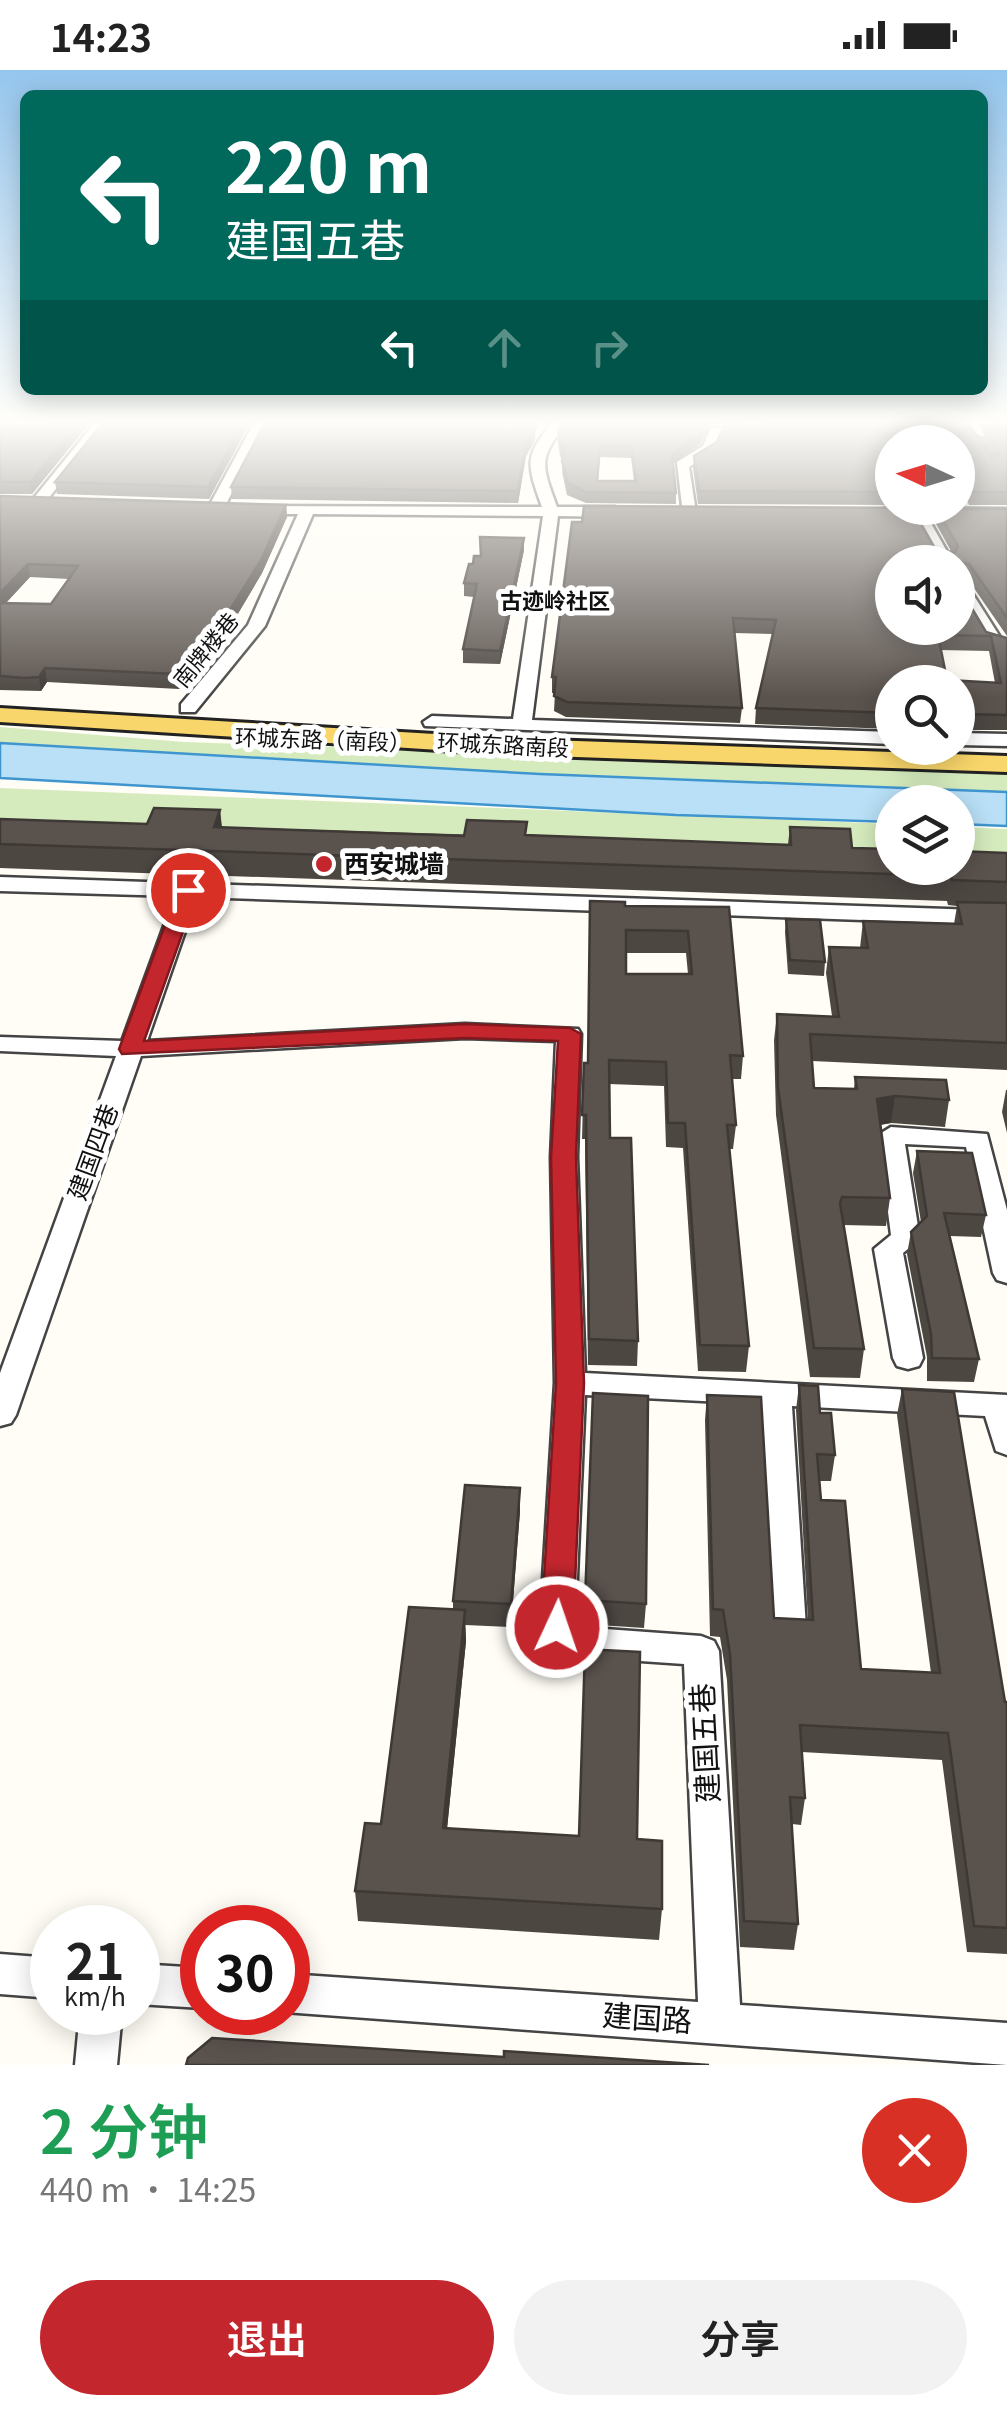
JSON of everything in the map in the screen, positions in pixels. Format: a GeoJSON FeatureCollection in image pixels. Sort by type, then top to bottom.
{"type":"FeatureCollection","features":[{"type":"Feature","properties":{"kind":"main road","name":"环城东路（南段）"},"geometry":{"type":"LineString","coordinates":[[0,696],[432,722],[520,736]]}},
{"type":"Feature","properties":{"kind":"main road","name":"环城东路南段"},"geometry":{"type":"LineString","coordinates":[[0,712],[1007,755]]}},
{"type":"Feature","properties":{"kind":"main road","name":"环城东路（南段）"},"geometry":{"type":"LineString","coordinates":[[0,724],[187,736],[520,736]]}},
{"type":"Feature","properties":{"kind":"main road","name":"环城东路南段"},"geometry":{"type":"LineString","coordinates":[[520,736],[1007,764]]}},
{"type":"Feature","properties":{"kind":"street","name":"南牌楼巷"},"geometry":{"type":"LineString","coordinates":[[188,708],[256,626],[306,512]]}},
{"type":"Feature","properties":{"kind":"street"},"geometry":{"type":"LineString","coordinates":[[551,512],[520,736],[875,738]]}},
{"type":"Feature","properties":{"kind":"street"},"geometry":{"type":"LineString","coordinates":[[861,513],[875,513]]}},
{"type":"Feature","properties":{"kind":"street"},"geometry":{"type":"LineString","coordinates":[[975,514],[1007,514]]}},
{"type":"Feature","properties":{"kind":"street"},"geometry":{"type":"LineString","coordinates":[[975,611],[996,645],[1007,646]]}},
{"type":"Feature","properties":{"kind":"street"},"geometry":{"type":"LineString","coordinates":[[975,739],[1007,740]]}},
{"type":"Feature","properties":{"kind":"street"},"geometry":{"type":"LineString","coordinates":[[0,884],[1007,918]]}},
{"type":"Feature","properties":{"kind":"street","name":"建国四巷"},"geometry":{"type":"LineString","coordinates":[[0,1414],[188,890]]}},
{"type":"Feature","properties":{"kind":"street","name":"建国五巷"},"geometry":{"type":"LineString","coordinates":[[130,1049],[465,1031],[570,1034],[564,1157],[570,1383],[557,1627],[568,1641],[701,1651],[720,2024]]}},
{"type":"Feature","properties":{"kind":"street"},"geometry":{"type":"LineString","coordinates":[[0,1044],[130,1049]]}},
{"type":"Feature","properties":{"kind":"street"},"geometry":{"type":"LineString","coordinates":[[908,1358],[888,1249],[906,1239],[891,1135],[978,1140],[1007,1273]]}},
{"type":"Feature","properties":{"kind":"street"},"geometry":{"type":"LineString","coordinates":[[570,1383],[1002,1406],[1007,1443]]}},
{"type":"Feature","properties":{"kind":"street"},"geometry":{"type":"LineString","coordinates":[[776,1394],[789,1628]]}},
{"type":"Feature","properties":{"kind":"street"},"geometry":{"type":"LineString","coordinates":[[0,1974],[30,1976]]}},
{"type":"Feature","properties":{"kind":"street","name":"建国路"},"geometry":{"type":"LineString","coordinates":[[310,1996],[720,2024],[999,2051]]}},
{"type":"Feature","properties":{"kind":"street"},"geometry":{"type":"LineString","coordinates":[[96,2065],[99,2035]]}},
{"type":"Feature","properties":{"kind":"green space"},"geometry":{"type":"Polygon","coordinates":[[[0,727],[184,742],[1007,770],[1007,792],[975,791],[975,785],[875,787],[540,774],[0,743],[0,727]]]}},
{"type":"Feature","properties":{"kind":"green space"},"geometry":{"type":"Polygon","coordinates":[[[0,788],[875,823],[875,873],[216,851],[222,835],[0,843],[0,788]]]}},
{"type":"Feature","properties":{"kind":"green space"},"geometry":{"type":"Polygon","coordinates":[[[975,828],[1007,829],[1007,878],[975,877],[975,828]]]}},
{"type":"Feature","properties":{"kind":"water"},"geometry":{"type":"Polygon","coordinates":[[[0,743],[540,774],[875,787],[875,821],[676,815],[0,778],[0,743]]]}},
{"type":"Feature","properties":{"kind":"water"},"geometry":{"type":"Polygon","coordinates":[[[975,791],[1007,792],[1007,826],[975,825],[975,791]]]}},
{"type":"Feature","properties":{"kind":"building"},"geometry":{"type":"Polygon","coordinates":[[[0,512],[283,512],[261,560],[228,613],[223,613],[203,650],[177,674],[45,668],[39,677],[0,676],[0,603],[51,604],[78,566],[28,564],[0,593],[0,512]]]}},
{"type":"Feature","properties":{"kind":"building"},"geometry":{"type":"Polygon","coordinates":[[[583,512],[875,512],[875,525],[922,525],[933,545],[875,545],[875,645],[940,645],[944,665],[875,665],[875,712],[756,708],[776,620],[733,618],[742,708],[567,702],[554,696],[556,677],[552,677],[572,522],[582,522],[583,512]]]}},
{"type":"Feature","properties":{"kind":"building"},"geometry":{"type":"Polygon","coordinates":[[[975,512],[1007,512],[1007,618],[975,573],[975,545],[957,545],[946,525],[975,525],[975,512]]]}},
{"type":"Feature","properties":{"kind":"building"},"geometry":{"type":"Polygon","coordinates":[[[480,537],[524,538],[500,651],[463,649],[477,584],[464,583],[474,556],[481,556],[480,537]]]}},
{"type":"Feature","properties":{"kind":"building"},"geometry":{"type":"Polygon","coordinates":[[[975,614],[986,632],[1007,638],[1007,715],[975,714],[975,682],[1001,683],[991,636],[975,636],[975,614]]]}},
{"type":"Feature","properties":{"kind":"building"},"geometry":{"type":"Polygon","coordinates":[[[154,808],[220,810],[214,827],[464,836],[467,820],[527,822],[525,835],[791,845],[790,827],[850,829],[852,848],[875,849],[875,873],[0,844],[0,819],[147,824],[154,808]]]}},
{"type":"Feature","properties":{"kind":"building"},"geometry":{"type":"Polygon","coordinates":[[[975,852],[1007,853],[1007,882],[975,881],[975,852]]]}},
{"type":"Feature","properties":{"kind":"building"},"geometry":{"type":"Polygon","coordinates":[[[590,901],[625,902],[625,906],[729,907],[743,1056],[730,1055],[736,1125],[727,1125],[749,1346],[700,1345],[685,1123],[668,1123],[666,1062],[609,1060],[610,1138],[631,1138],[638,1341],[589,1339],[586,1115],[582,1115],[584,1063],[588,1063],[590,901]],[[626,930],[626,974],[692,974],[688,931],[626,930]]]}},
{"type":"Feature","properties":{"kind":"building"},"geometry":{"type":"Polygon","coordinates":[[[957,902],[1007,903],[1007,1043],[810,1034],[814,1088],[857,1089],[855,1077],[946,1080],[949,1100],[895,1096],[877,1099],[890,1198],[842,1197],[840,1203],[864,1349],[814,1348],[778,1088],[777,1014],[839,1017],[829,947],[868,948],[863,921],[962,924],[957,902]]]}},
{"type":"Feature","properties":{"kind":"building"},"geometry":{"type":"Polygon","coordinates":[[[786,919],[820,920],[825,962],[790,960],[786,919]]]}},
{"type":"Feature","properties":{"kind":"building"},"geometry":{"type":"Polygon","coordinates":[[[917,1151],[972,1153],[986,1215],[944,1213],[979,1359],[932,1358],[911,1232],[927,1216],[917,1151]]]}},
{"type":"Feature","properties":{"kind":"building"},"geometry":{"type":"Polygon","coordinates":[[[799,1385],[818,1386],[820,1413],[831,1413],[835,1455],[817,1454],[821,1500],[845,1501],[861,1669],[940,1673],[902,1389],[954,1392],[1007,1702],[1007,1928],[974,1926],[948,1733],[800,1725],[805,1798],[790,1797],[798,1924],[744,1921],[730,1654],[723,1610],[713,1609],[707,1395],[761,1397],[774,1618],[813,1620],[799,1385]]]}},
{"type":"Feature","properties":{"kind":"building"},"geometry":{"type":"Polygon","coordinates":[[[593,1393],[648,1396],[646,1604],[585,1600],[593,1393]]]}},
{"type":"Feature","properties":{"kind":"building"},"geometry":{"type":"Polygon","coordinates":[[[465,1485],[520,1488],[511,1604],[453,1601],[465,1485]]]}},
{"type":"Feature","properties":{"kind":"building"},"geometry":{"type":"Polygon","coordinates":[[[409,1607],[465,1610],[443,1828],[579,1836],[585,1649],[640,1652],[637,1839],[662,1841],[662,1909],[355,1891],[365,1823],[381,1824],[409,1607]]]}},
{"type":"Feature","properties":{"kind":"building"},"geometry":{"type":"Polygon","coordinates":[[[212,2038],[504,2057],[504,2051],[709,2065],[186,2065],[188,2058],[212,2038]]]}},
{"type":"Feature","properties":{"kind":"place","name":"西安城墙"},"geometry":{"type":"Point","coordinates":[324,864]}},
{"type":"Feature","properties":{"kind":"district","name":"古迹岭社区"},"geometry":{"type":"Point","coordinates":[555,601]}},
{"type":"Feature","properties":{"kind":"route"},"geometry":{"type":"LineString","coordinates":[[188,890],[130,1049],[465,1031],[570,1034],[564,1157],[570,1383],[557,1627]]}}]}
